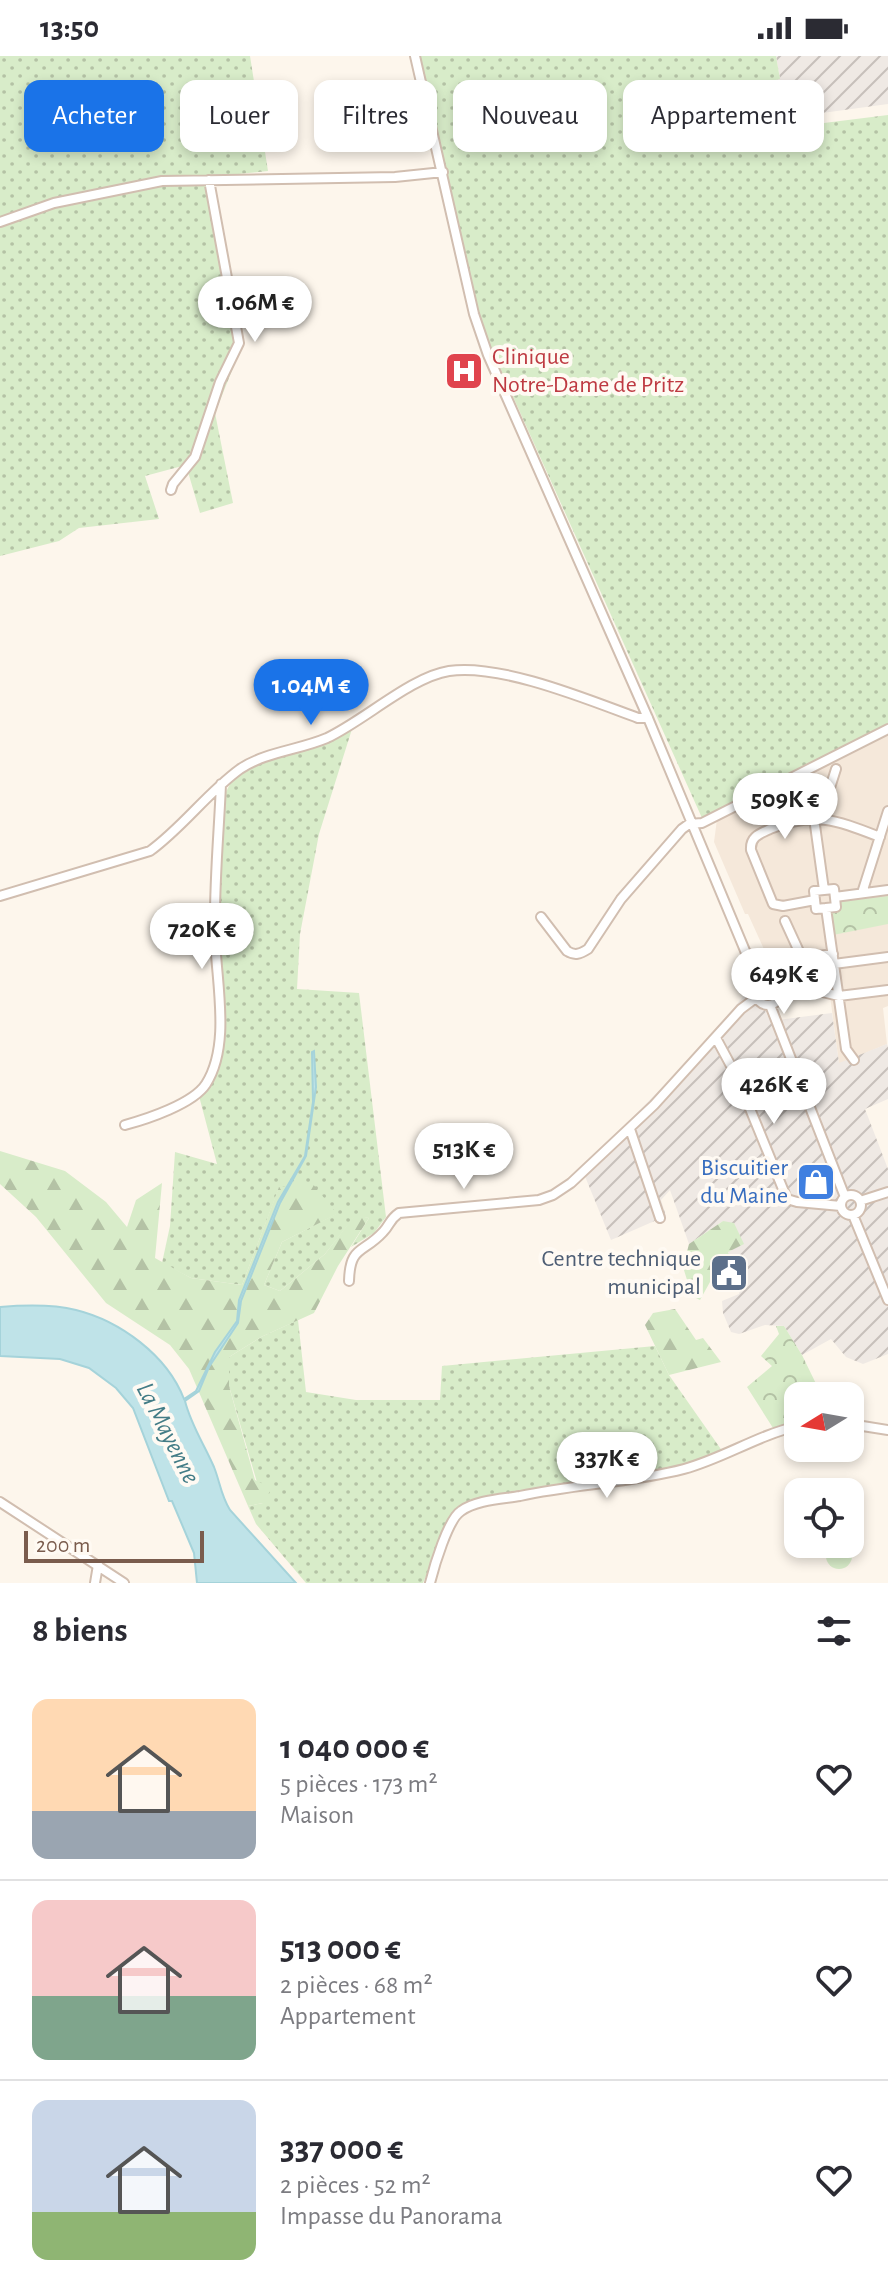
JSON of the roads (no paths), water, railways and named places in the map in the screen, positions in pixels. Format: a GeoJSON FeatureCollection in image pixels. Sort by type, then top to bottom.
{"type":"FeatureCollection","features":[{"type":"Feature","properties":{"kind":"street"},"geometry":{"type":"LineString","coordinates":[[415,56],[474,314],[488,355],[761,982]]}},
{"type":"Feature","properties":{"kind":"street"},"geometry":{"type":"LineString","coordinates":[[0,222],[54,203],[162,181],[395,177],[443,172]]}},
{"type":"Feature","properties":{"kind":"street"},"geometry":{"type":"LineString","coordinates":[[171,490],[195,457],[215,395],[239,343],[209,180]]}},
{"type":"Feature","properties":{"kind":"street"},"geometry":{"type":"LineString","coordinates":[[0,896],[150,851],[243,767],[324,739],[366,717],[420,681],[448,671],[480,671],[502,676],[560,690],[638,718],[648,718]]}},
{"type":"Feature","properties":{"kind":"street"},"geometry":{"type":"LineString","coordinates":[[541,917],[567,951],[573,955],[581,954],[588,949],[621,899],[685,826],[702,823],[888,729]]}},
{"type":"Feature","properties":{"kind":"street"},"geometry":{"type":"LineString","coordinates":[[824,890],[817,818],[836,769]]}},
{"type":"Feature","properties":{"kind":"street"},"geometry":{"type":"LineString","coordinates":[[125,1125],[150,1118],[192,1097],[205,1087],[214,1068],[221,1013],[214,935],[221,784]]}},
{"type":"Feature","properties":{"kind":"street"},"geometry":{"type":"LineString","coordinates":[[862,893],[888,811]]}},
{"type":"Feature","properties":{"kind":"street"},"geometry":{"type":"LineString","coordinates":[[815,900],[783,906],[773,904],[750,843],[756,835],[789,821],[817,818],[880,837]]}},
{"type":"Feature","properties":{"kind":"street"},"geometry":{"type":"LineString","coordinates":[[834,889],[835,897],[836,907],[816,909],[814,891],[834,889]]}},
{"type":"Feature","properties":{"kind":"street"},"geometry":{"type":"LineString","coordinates":[[835,897],[888,890]]}},
{"type":"Feature","properties":{"kind":"street"},"geometry":{"type":"LineString","coordinates":[[826,908],[846,1049],[854,1060]]}},
{"type":"Feature","properties":{"kind":"street"},"geometry":{"type":"LineString","coordinates":[[785,921],[802,958],[833,954]]}},
{"type":"Feature","properties":{"kind":"street"},"geometry":{"type":"LineString","coordinates":[[834,964],[888,957]]}},
{"type":"Feature","properties":{"kind":"street"},"geometry":{"type":"LineString","coordinates":[[761,982],[773,981],[780,991]]}},
{"type":"Feature","properties":{"kind":"street"},"geometry":{"type":"LineString","coordinates":[[761,982],[757,997],[763,1004],[770,1005],[777,1001],[780,991]]}},
{"type":"Feature","properties":{"kind":"street"},"geometry":{"type":"LineString","coordinates":[[780,991],[810,989],[839,996],[888,990]]}},
{"type":"Feature","properties":{"kind":"street"},"geometry":{"type":"LineString","coordinates":[[349,1281],[354,1253],[385,1231],[389,1220],[399,1213],[539,1200],[571,1183],[630,1129],[741,1009],[757,997]]}},
{"type":"Feature","properties":{"kind":"street"},"geometry":{"type":"LineString","coordinates":[[770,1005],[845,1197],[841,1206]]}},
{"type":"Feature","properties":{"kind":"street"},"geometry":{"type":"LineString","coordinates":[[716,1038],[737,1077],[787,1199],[841,1206]]}},
{"type":"Feature","properties":{"kind":"street"},"geometry":{"type":"LineString","coordinates":[[630,1129],[660,1218]]}},
{"type":"Feature","properties":{"kind":"street"},"geometry":{"type":"LineString","coordinates":[[860,1201],[888,1192]]}},
{"type":"Feature","properties":{"kind":"street"},"geometry":{"type":"LineString","coordinates":[[845,1197],[853,1196],[860,1201]]}},
{"type":"Feature","properties":{"kind":"street"},"geometry":{"type":"LineString","coordinates":[[841,1206],[846,1214],[853,1215],[860,1209],[860,1201]]}},
{"type":"Feature","properties":{"kind":"street"},"geometry":{"type":"LineString","coordinates":[[853,1215],[888,1300]]}},
{"type":"Feature","properties":{"kind":"street"},"geometry":{"type":"LineString","coordinates":[[864,1426],[888,1430]]}},
{"type":"Feature","properties":{"kind":"street"},"geometry":{"type":"LineString","coordinates":[[430,1583],[451,1523],[458,1512],[469,1507],[530,1493],[624,1481],[681,1469],[710,1461],[761,1436],[784,1430]]}},
{"type":"Feature","properties":{"kind":"street"},"geometry":{"type":"LineString","coordinates":[[0,1502],[124,1583]]}},
{"type":"Feature","properties":{"kind":"street"},"geometry":{"type":"LineString","coordinates":[[95,1583],[98,1565]]}},
{"type":"Feature","properties":{"kind":"water","name":"La Mayenne"},"geometry":{"type":"Polygon","coordinates":[[[314,1051],[316,1087],[306,1156],[280,1203],[241,1301],[238,1323],[209,1367],[199,1391],[185,1401],[230,1510],[296,1583],[197,1583],[194,1553],[172,1501],[169,1501],[133,1408],[116,1388],[89,1368],[60,1359],[0,1356],[0,1307],[57,1307],[93,1315],[125,1331],[154,1354],[184,1399],[196,1391],[215,1352],[237,1321],[239,1300],[278,1202],[305,1156],[313,1102],[314,1051]]]}},
{"type":"Feature","properties":{"kind":"place","name":"Clinique Notre-Dame de Pritz"},"geometry":{"type":"Point","coordinates":[464,371]}},
{"type":"Feature","properties":{"kind":"place","name":"Biscuitier du Maine"},"geometry":{"type":"Point","coordinates":[816,1182]}},
{"type":"Feature","properties":{"kind":"place","name":"Centre technique municipal"},"geometry":{"type":"Point","coordinates":[729,1273]}}]}
